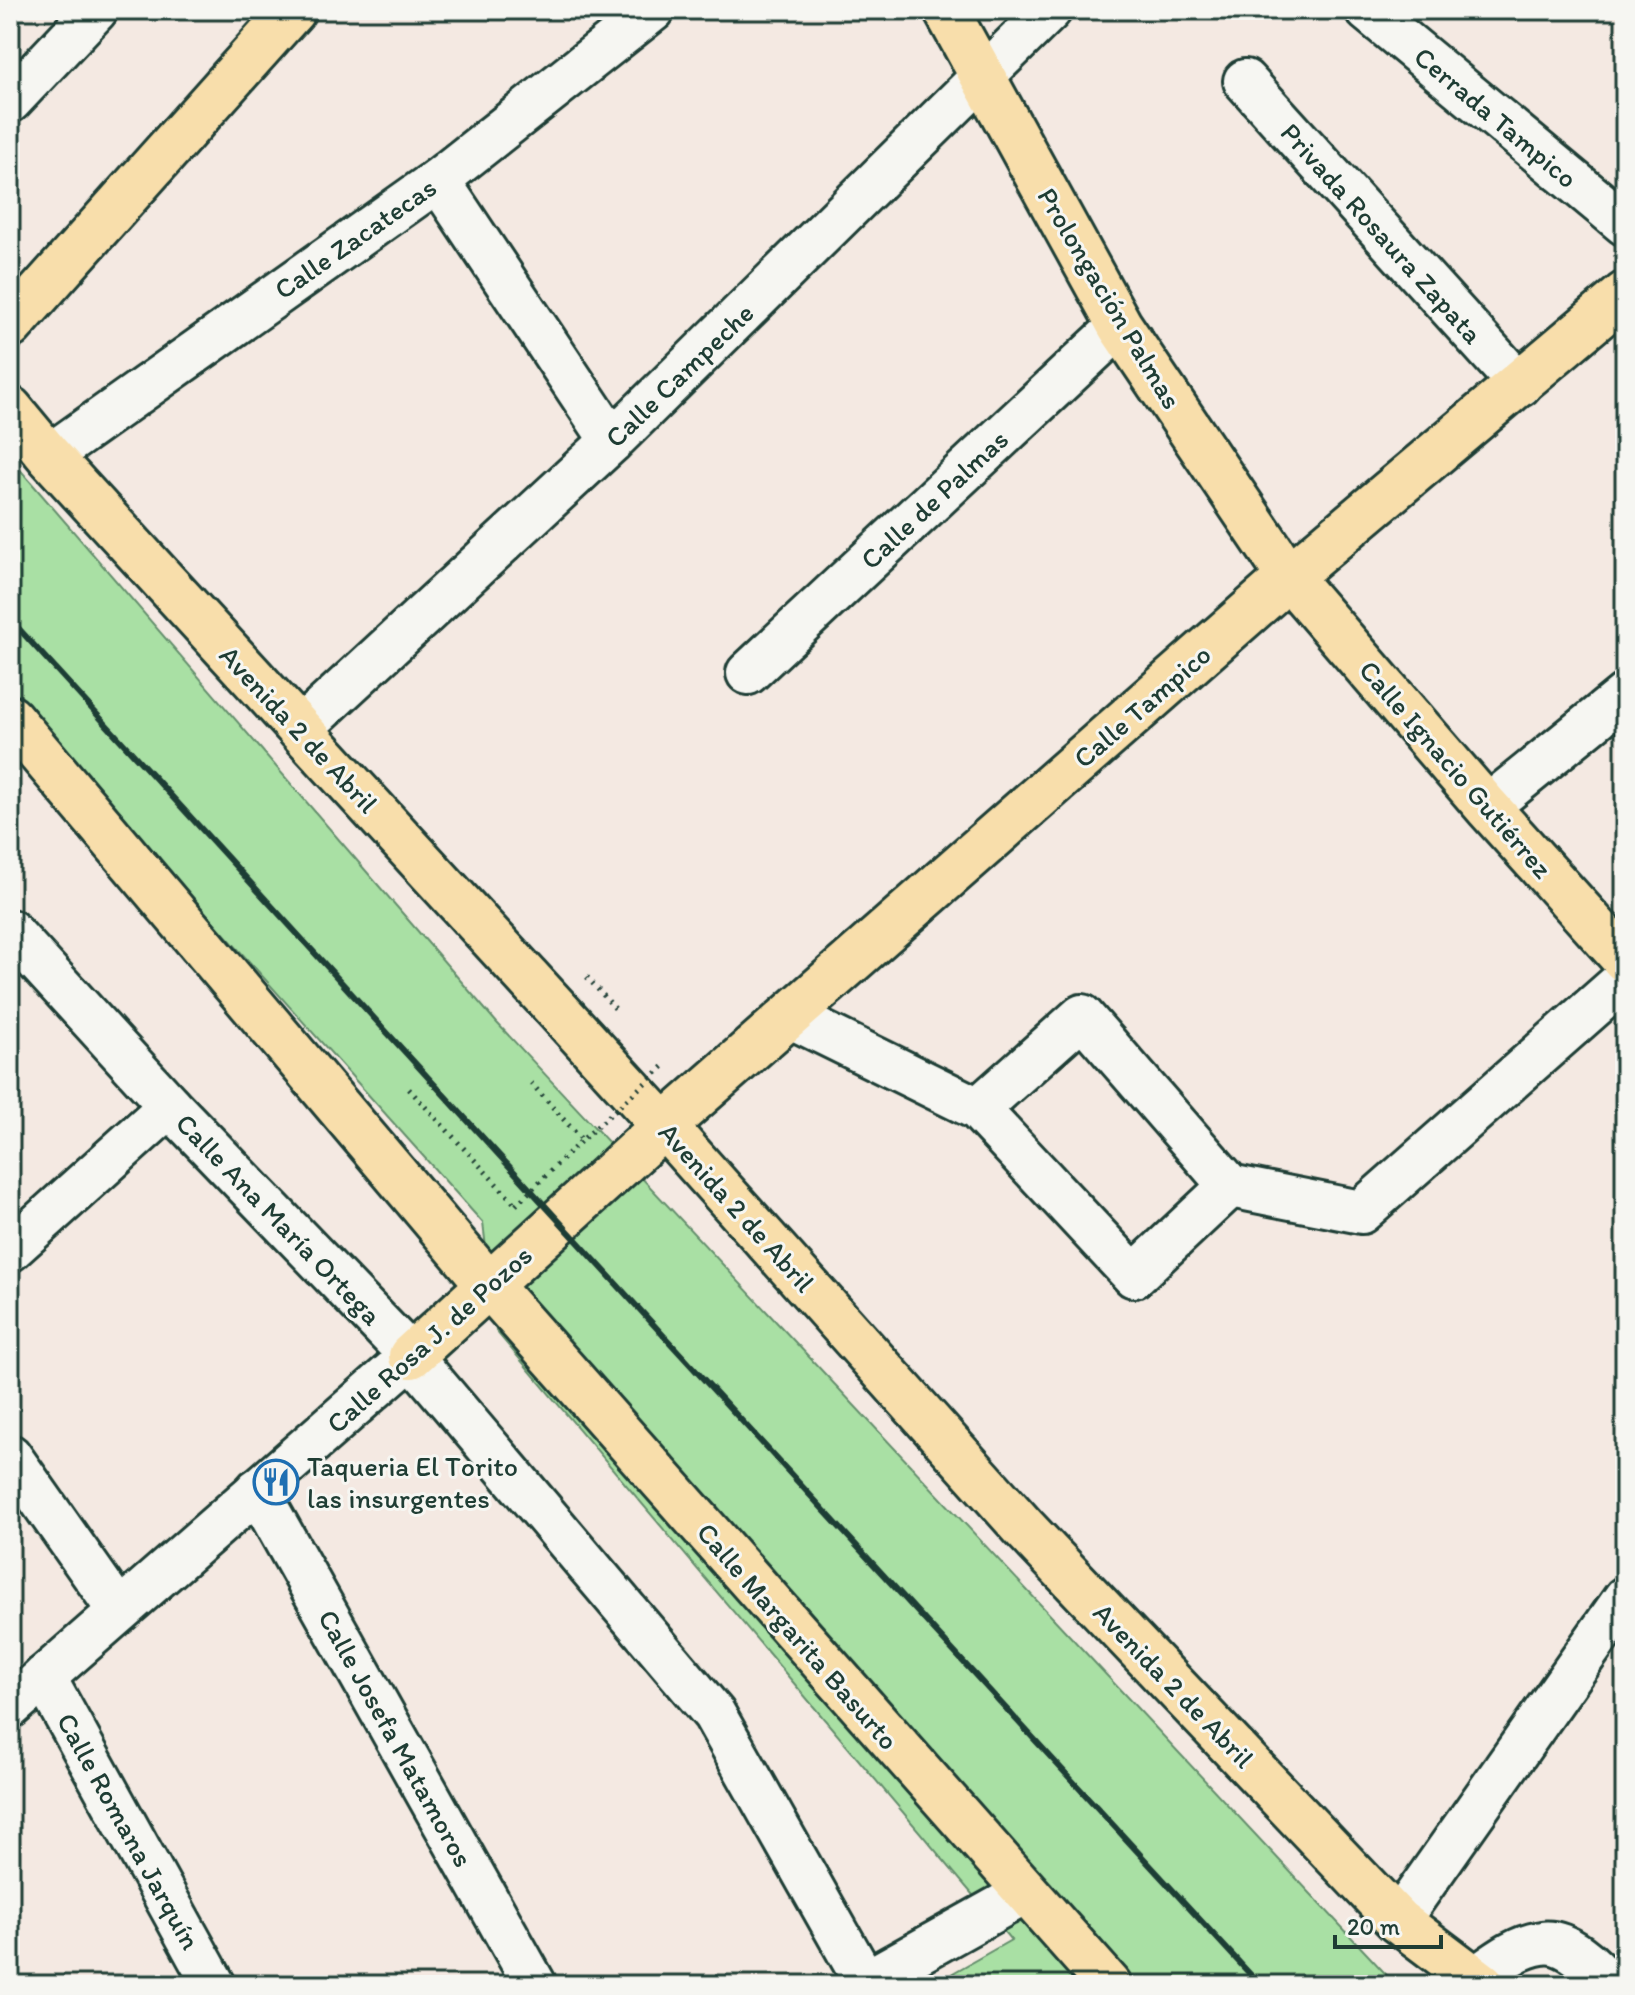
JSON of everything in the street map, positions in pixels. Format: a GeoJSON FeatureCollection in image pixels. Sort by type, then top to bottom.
{"type":"FeatureCollection","features":[{"type":"Feature","properties":{"kind":"main road"},"geometry":{"type":"LineString","coordinates":[[10,326],[293,10]]}},
{"type":"Feature","properties":{"kind":"main road","name":"Prolongación Palmas"},"geometry":{"type":"LineString","coordinates":[[946,10],[1120,326],[1289,577]]}},
{"type":"Feature","properties":{"kind":"main road","name":"Calle Tampico"},"geometry":{"type":"LineString","coordinates":[[664,1126],[1289,577],[1625,294]]}},
{"type":"Feature","properties":{"kind":"main road","name":"Avenida 2 de Abril"},"geometry":{"type":"LineString","coordinates":[[10,409],[49,456],[664,1126],[1024,1528],[1398,1921],[1479,1982]]}},
{"type":"Feature","properties":{"kind":"main road","name":"Calle Ignacio Gutiérrez"},"geometry":{"type":"LineString","coordinates":[[1289,577],[1487,807],[1625,960]]}},
{"type":"Feature","properties":{"kind":"main road","name":"Calle Margarita Basurto"},"geometry":{"type":"LineString","coordinates":[[10,718],[489,1285],[1109,1985]]}},
{"type":"Feature","properties":{"kind":"main road","name":"Calle Rosa J. de Pozos"},"geometry":{"type":"LineString","coordinates":[[411,1356],[664,1126]]}},
{"type":"Feature","properties":{"kind":"street"},"geometry":{"type":"LineString","coordinates":[[10,101],[96,10]]}},
{"type":"Feature","properties":{"kind":"street","name":"Calle Zacatecas"},"geometry":{"type":"LineString","coordinates":[[49,456],[438,180],[653,10]]}},
{"type":"Feature","properties":{"kind":"street","name":"Calle Campeche"},"geometry":{"type":"LineString","coordinates":[[299,730],[612,441],[1050,10]]}},
{"type":"Feature","properties":{"kind":"street","name":"Cerrada Tampico"},"geometry":{"type":"LineString","coordinates":[[1367,10],[1625,224]]}},
{"type":"Feature","properties":{"kind":"street","name":"Privada Rosaura Zapata"},"geometry":{"type":"LineString","coordinates":[[1245,81],[1520,385]]}},
{"type":"Feature","properties":{"kind":"street"},"geometry":{"type":"LineString","coordinates":[[438,180],[612,441]]}},
{"type":"Feature","properties":{"kind":"street","name":"Calle de Palmas"},"geometry":{"type":"LineString","coordinates":[[748,673],[1120,326]]}},
{"type":"Feature","properties":{"kind":"street"},"geometry":{"type":"LineString","coordinates":[[1487,807],[1625,695]]}},
{"type":"Feature","properties":{"kind":"street","name":"Calle Ana María Ortega"},"geometry":{"type":"LineString","coordinates":[[10,931],[170,1106],[411,1356],[714,1714],[864,1984]]}},
{"type":"Feature","properties":{"kind":"street"},"geometry":{"type":"LineString","coordinates":[[978,1109],[1082,1016],[1230,1186],[1361,1212],[1625,979]]}},
{"type":"Feature","properties":{"kind":"street"},"geometry":{"type":"LineString","coordinates":[[789,1016],[978,1109],[1134,1276],[1230,1186]]}},
{"type":"Feature","properties":{"kind":"street"},"geometry":{"type":"LineString","coordinates":[[10,1250],[170,1106]]}},
{"type":"Feature","properties":{"kind":"street","name":"Calle Rosa J. de Pozos"},"geometry":{"type":"LineString","coordinates":[[10,1707],[411,1356]]}},
{"type":"Feature","properties":{"kind":"street"},"geometry":{"type":"LineString","coordinates":[[10,1456],[119,1611]]}},
{"type":"Feature","properties":{"kind":"street","name":"Calle Josefa Matamoros"},"geometry":{"type":"LineString","coordinates":[[257,1490],[535,1985]]}},
{"type":"Feature","properties":{"kind":"street"},"geometry":{"type":"LineString","coordinates":[[1398,1921],[1625,1598]]}},
{"type":"Feature","properties":{"kind":"street","name":"Calle Romana Jarquín"},"geometry":{"type":"LineString","coordinates":[[44,1677],[214,1985]]}},
{"type":"Feature","properties":{"kind":"street"},"geometry":{"type":"LineString","coordinates":[[864,1984],[1025,1893]]}},
{"type":"Feature","properties":{"kind":"street"},"geometry":{"type":"LineString","coordinates":[[1479,1982],[1510,1955],[1544,1942],[1579,1953],[1609,1985]]}},
{"type":"Feature","properties":{"kind":"path"},"geometry":{"type":"LineString","coordinates":[[409,1089],[516,1205],[664,1066]]}},
{"type":"Feature","properties":{"kind":"path"},"geometry":{"type":"LineString","coordinates":[[531,1083],[582,1140]]}},
{"type":"Feature","properties":{"kind":"green space"},"geometry":{"type":"Polygon","coordinates":[[[10,458],[497,1023],[1396,1985],[964,1985],[953,1973],[1011,1940],[496,1331],[483,1223],[10,694],[10,458]]]}},
{"type":"Feature","properties":{"kind":"railway"},"geometry":{"type":"LineString","coordinates":[[10,619],[1260,1985]]}},
{"type":"Feature","properties":{"kind":"place","name":"Taqueria El Torito las insurgentes"},"geometry":{"type":"Point","coordinates":[276,1482]}}]}
